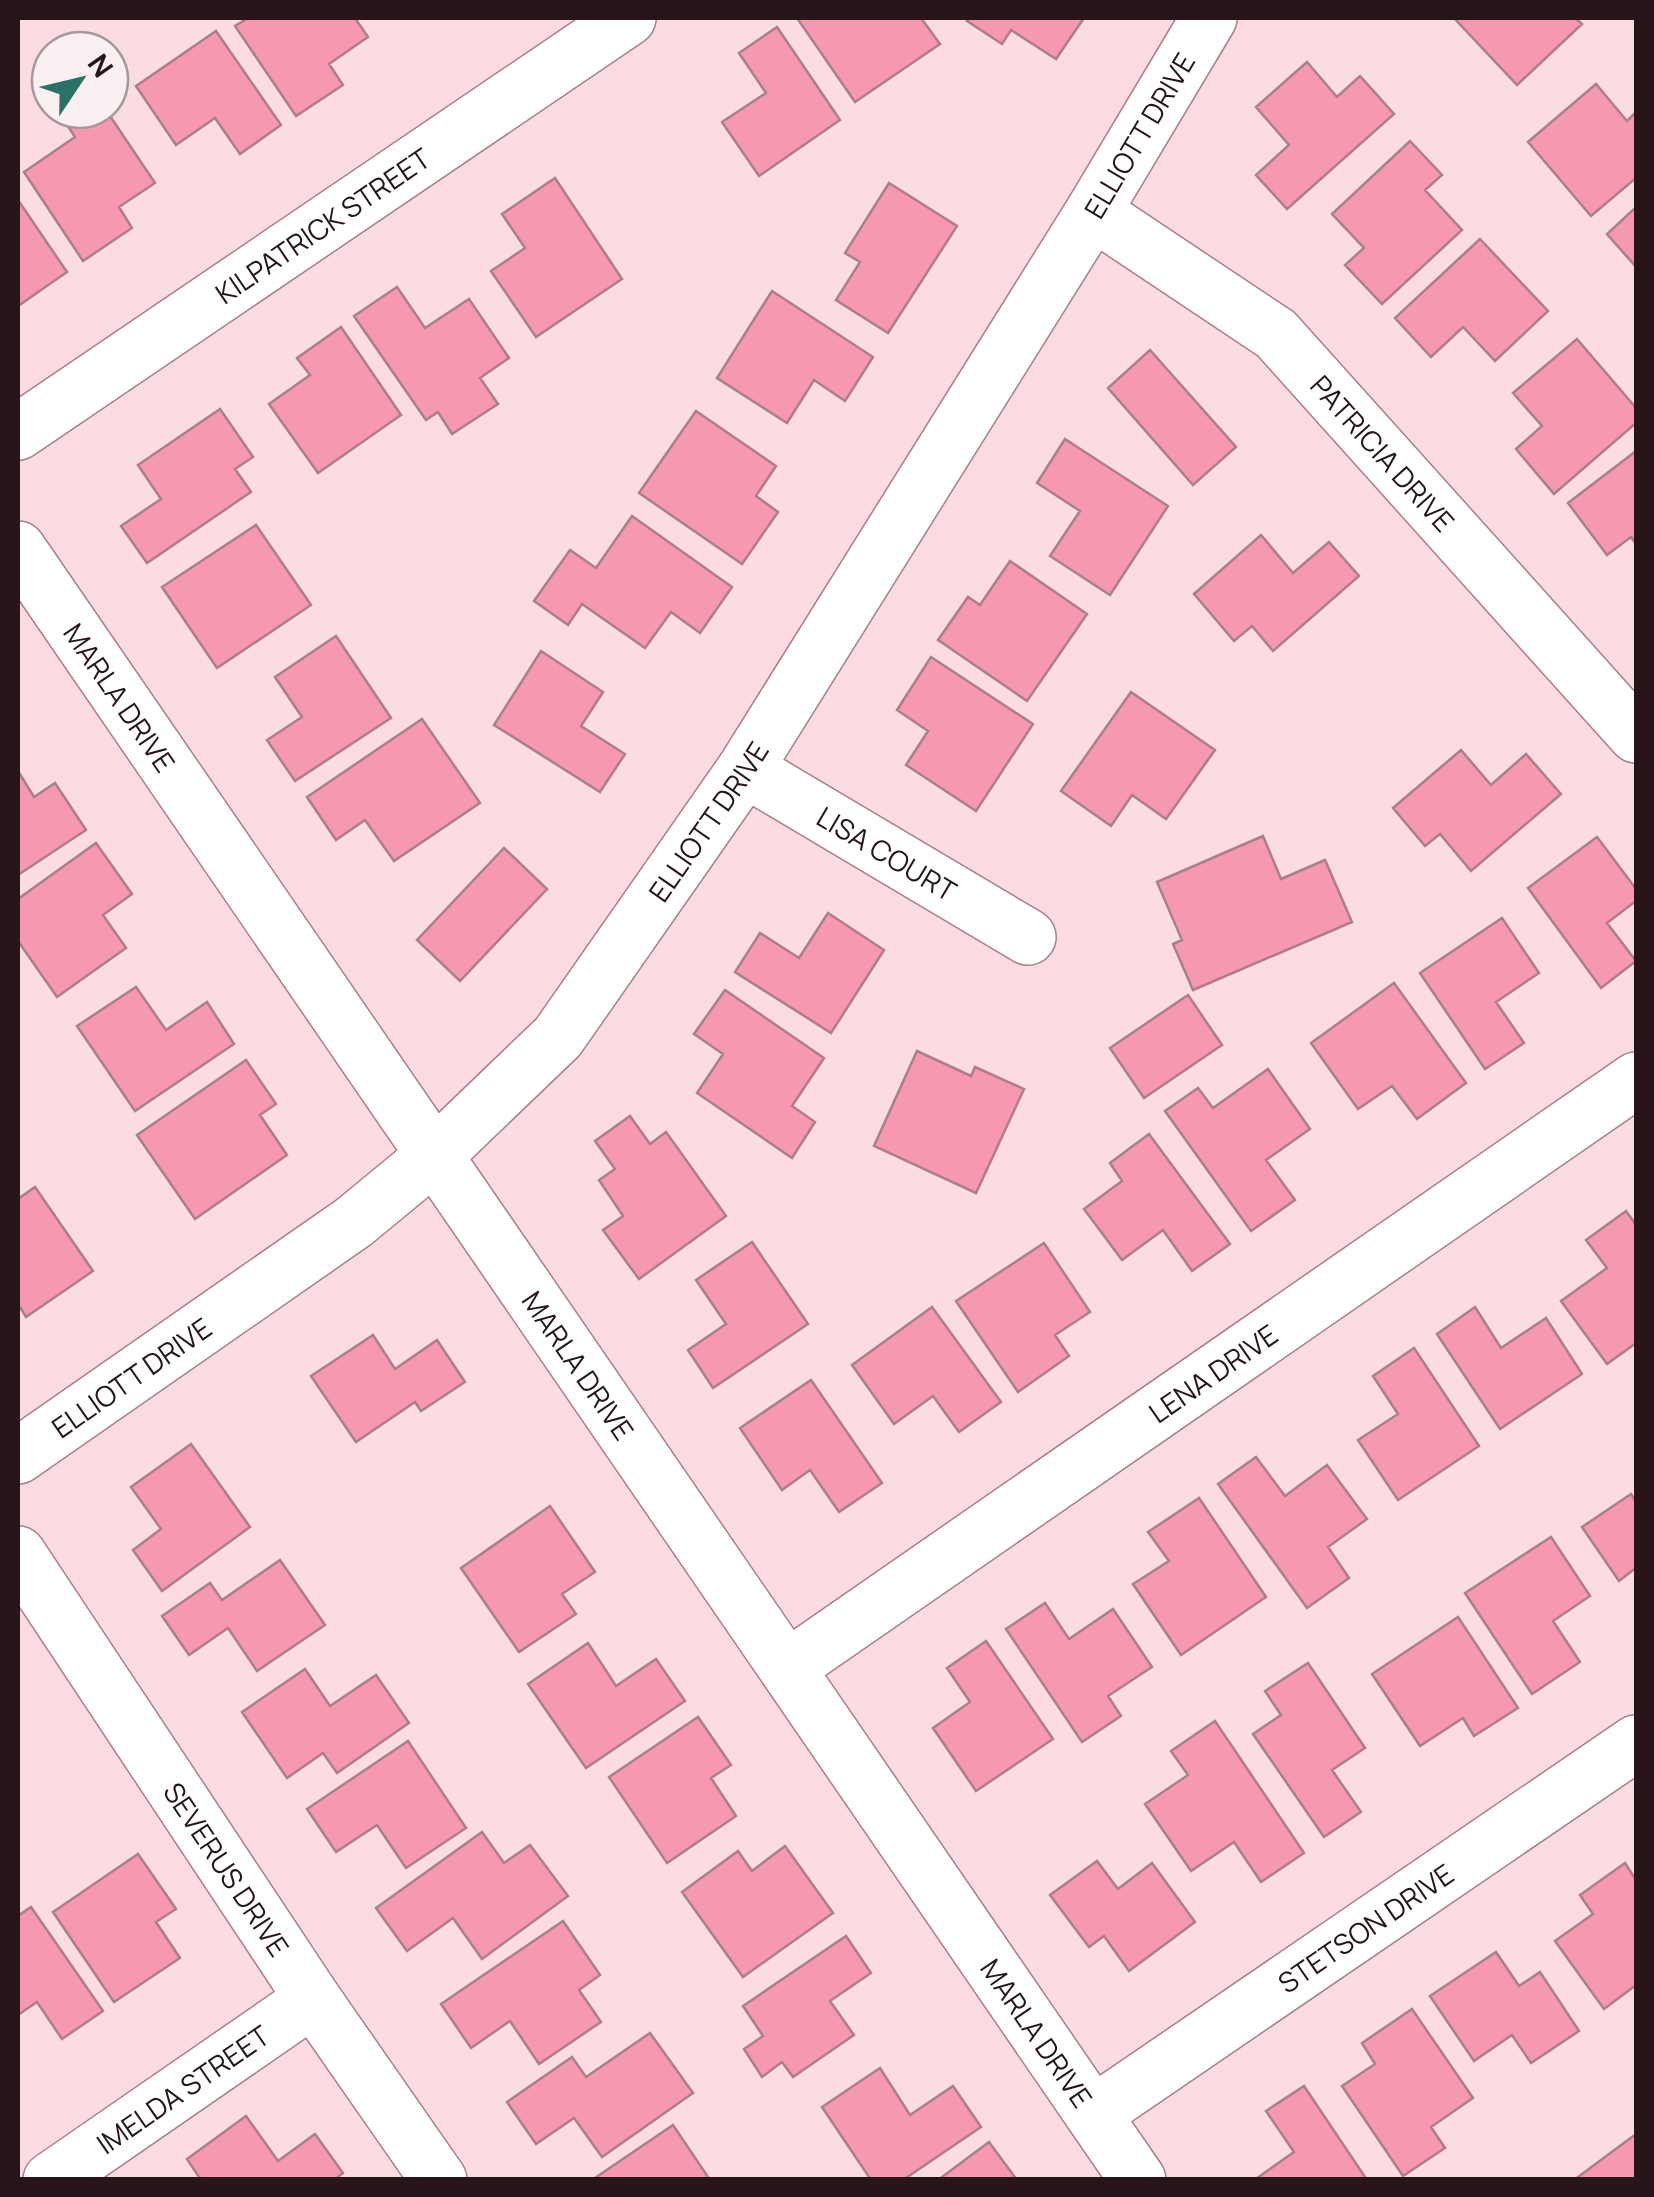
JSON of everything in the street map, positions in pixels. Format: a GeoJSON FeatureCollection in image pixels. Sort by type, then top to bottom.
{"type":"FeatureCollection","features":[{"type":"Feature","properties":{"kind":"street","name":"KILPATRICK STREET"},"geometry":{"type":"LineString","coordinates":[[18,432],[628,18]]}},
{"type":"Feature","properties":{"kind":"street","name":"ELLIOTT DRIVE"},"geometry":{"type":"LineString","coordinates":[[18,1456],[354,1222],[434,1156],[558,1037],[745,769],[1210,18]]}},
{"type":"Feature","properties":{"kind":"street","name":"PATRICIA DRIVE"},"geometry":{"type":"LineString","coordinates":[[1093,212],[1276,334],[1636,734]]}},
{"type":"Feature","properties":{"kind":"street","name":"MARLA DRIVE"},"geometry":{"type":"LineString","coordinates":[[18,549],[1138,2180]]}},
{"type":"Feature","properties":{"kind":"street","name":"LISA COURT"},"geometry":{"type":"LineString","coordinates":[[745,769],[1028,937]]}},
{"type":"Feature","properties":{"kind":"street","name":"LENA DRIVE"},"geometry":{"type":"LineString","coordinates":[[787,1668],[1636,1080]]}},
{"type":"Feature","properties":{"kind":"street","name":"SEVERUS DRIVE"},"geometry":{"type":"LineString","coordinates":[[18,1554],[313,1998],[440,2180]]}},
{"type":"Feature","properties":{"kind":"street","name":"STETSON DRIVE"},"geometry":{"type":"LineString","coordinates":[[1093,2114],[1636,1743]]}},
{"type":"Feature","properties":{"kind":"street","name":"IMELDA STREET"},"geometry":{"type":"LineString","coordinates":[[51,2180],[313,1998]]}},
{"type":"Feature","properties":{"kind":"building"},"geometry":{"type":"Polygon","coordinates":[[[248,18],[355,18],[368,37],[329,64],[343,85],[296,116],[235,26],[248,18]]]}},
{"type":"Feature","properties":{"kind":"building"},"geometry":{"type":"Polygon","coordinates":[[[797,18],[921,18],[940,44],[855,102],[797,18]]]}},
{"type":"Feature","properties":{"kind":"building"},"geometry":{"type":"Polygon","coordinates":[[[1084,18],[1056,59],[1011,30],[1002,44],[967,21],[1084,18]]]}},
{"type":"Feature","properties":{"kind":"building"},"geometry":{"type":"Polygon","coordinates":[[[1454,18],[1575,18],[1582,24],[1517,85],[1454,18]]]}},
{"type":"Feature","properties":{"kind":"building"},"geometry":{"type":"Polygon","coordinates":[[[777,27],[840,120],[759,176],[722,122],[766,93],[739,53],[777,27]]]}},
{"type":"Feature","properties":{"kind":"building"},"geometry":{"type":"Polygon","coordinates":[[[216,31],[281,125],[240,154],[215,118],[176,145],[136,86],[216,31]]]}},
{"type":"Feature","properties":{"kind":"building"},"geometry":{"type":"Polygon","coordinates":[[[1307,62],[1337,97],[1360,76],[1394,114],[1287,209],[1256,175],[1289,145],[1256,107],[1307,62]]]}},
{"type":"Feature","properties":{"kind":"building"},"geometry":{"type":"Polygon","coordinates":[[[1596,84],[1627,121],[1636,112],[1636,178],[1591,216],[1528,142],[1596,84]]]}},
{"type":"Feature","properties":{"kind":"building"},"geometry":{"type":"Polygon","coordinates":[[[70,130],[119,130],[155,183],[119,207],[132,228],[83,261],[24,172],[75,137],[70,130]]]}},
{"type":"Feature","properties":{"kind":"building"},"geometry":{"type":"Polygon","coordinates":[[[1410,141],[1442,175],[1425,190],[1462,230],[1382,304],[1345,265],[1364,248],[1332,214],[1410,141]]]}},
{"type":"Feature","properties":{"kind":"building"},"geometry":{"type":"Polygon","coordinates":[[[555,178],[622,279],[536,337],[491,271],[525,248],[502,214],[555,178]]]}},
{"type":"Feature","properties":{"kind":"building"},"geometry":{"type":"Polygon","coordinates":[[[889,183],[957,226],[888,333],[836,300],[860,262],[845,253],[889,183]]]}},
{"type":"Feature","properties":{"kind":"building"},"geometry":{"type":"Polygon","coordinates":[[[18,200],[67,272],[18,306],[18,200]]]}},
{"type":"Feature","properties":{"kind":"building"},"geometry":{"type":"Polygon","coordinates":[[[1636,207],[1636,267],[1607,234],[1636,207]]]}},
{"type":"Feature","properties":{"kind":"building"},"geometry":{"type":"Polygon","coordinates":[[[1480,239],[1548,311],[1495,361],[1463,327],[1431,357],[1395,318],[1480,239]]]}},
{"type":"Feature","properties":{"kind":"building"},"geometry":{"type":"Polygon","coordinates":[[[397,287],[425,328],[469,299],[509,358],[480,378],[498,404],[452,434],[438,412],[426,420],[354,316],[397,287]]]}},
{"type":"Feature","properties":{"kind":"building"},"geometry":{"type":"Polygon","coordinates":[[[772,291],[873,357],[845,401],[814,380],[787,423],[717,378],[772,291]]]}},
{"type":"Feature","properties":{"kind":"building"},"geometry":{"type":"Polygon","coordinates":[[[341,327],[401,415],[318,473],[269,404],[310,375],[297,358],[341,327]]]}},
{"type":"Feature","properties":{"kind":"building"},"geometry":{"type":"Polygon","coordinates":[[[1577,339],[1636,408],[1636,423],[1554,494],[1516,449],[1542,426],[1513,393],[1577,339]]]}},
{"type":"Feature","properties":{"kind":"building"},"geometry":{"type":"Polygon","coordinates":[[[1150,350],[1236,447],[1193,485],[1108,388],[1150,350]]]}},
{"type":"Feature","properties":{"kind":"building"},"geometry":{"type":"Polygon","coordinates":[[[220,409],[253,457],[235,469],[251,492],[147,563],[121,526],[161,499],[138,465],[220,409]]]}},
{"type":"Feature","properties":{"kind":"building"},"geometry":{"type":"Polygon","coordinates":[[[696,411],[776,466],[756,496],[778,512],[742,564],[639,493],[696,411]]]}},
{"type":"Feature","properties":{"kind":"building"},"geometry":{"type":"Polygon","coordinates":[[[1065,439],[1168,506],[1110,595],[1050,556],[1080,511],[1037,483],[1065,439]]]}},
{"type":"Feature","properties":{"kind":"building"},"geometry":{"type":"Polygon","coordinates":[[[1636,451],[1636,544],[1631,537],[1607,555],[1568,503],[1636,451]]]}},
{"type":"Feature","properties":{"kind":"building"},"geometry":{"type":"Polygon","coordinates":[[[632,516],[732,587],[700,633],[671,612],[645,648],[582,604],[568,625],[534,601],[570,550],[596,568],[632,516]]]}},
{"type":"Feature","properties":{"kind":"building"},"geometry":{"type":"Polygon","coordinates":[[[256,525],[311,605],[217,668],[162,587],[256,525]]]}},
{"type":"Feature","properties":{"kind":"building"},"geometry":{"type":"Polygon","coordinates":[[[1261,535],[1293,573],[1329,542],[1359,576],[1273,651],[1252,626],[1234,641],[1194,594],[1261,535]]]}},
{"type":"Feature","properties":{"kind":"building"},"geometry":{"type":"Polygon","coordinates":[[[1010,561],[1087,614],[1027,701],[938,640],[968,597],[980,605],[1010,561]]]}},
{"type":"Feature","properties":{"kind":"building"},"geometry":{"type":"Polygon","coordinates":[[[336,636],[391,718],[295,781],[267,740],[302,717],[275,677],[336,636]]]}},
{"type":"Feature","properties":{"kind":"building"},"geometry":{"type":"Polygon","coordinates":[[[541,651],[603,692],[581,726],[625,754],[600,792],[494,725],[541,651]]]}},
{"type":"Feature","properties":{"kind":"building"},"geometry":{"type":"Polygon","coordinates":[[[931,657],[1033,724],[976,811],[906,765],[928,731],[897,710],[931,657]]]}},
{"type":"Feature","properties":{"kind":"building"},"geometry":{"type":"Polygon","coordinates":[[[1131,692],[1215,750],[1166,819],[1132,795],[1111,826],[1061,791],[1131,692]]]}},
{"type":"Feature","properties":{"kind":"building"},"geometry":{"type":"Polygon","coordinates":[[[422,719],[480,803],[394,861],[365,820],[336,840],[307,797],[422,719]]]}},
{"type":"Feature","properties":{"kind":"building"},"geometry":{"type":"Polygon","coordinates":[[[1461,750],[1491,785],[1526,754],[1561,794],[1471,871],[1440,834],[1425,846],[1393,808],[1461,750]]]}},
{"type":"Feature","properties":{"kind":"building"},"geometry":{"type":"Polygon","coordinates":[[[18,771],[34,797],[55,783],[86,830],[18,875],[18,771]]]}},
{"type":"Feature","properties":{"kind":"building"},"geometry":{"type":"Polygon","coordinates":[[[1263,836],[1281,879],[1325,860],[1352,922],[1193,990],[1173,944],[1182,940],[1157,882],[1263,836]]]}},
{"type":"Feature","properties":{"kind":"building"},"geometry":{"type":"Polygon","coordinates":[[[1597,837],[1636,889],[1636,901],[1607,923],[1636,961],[1601,988],[1528,888],[1597,837]]]}},
{"type":"Feature","properties":{"kind":"building"},"geometry":{"type":"Polygon","coordinates":[[[96,843],[132,894],[103,915],[126,948],[57,997],[18,941],[18,899],[96,843]]]}},
{"type":"Feature","properties":{"kind":"building"},"geometry":{"type":"Polygon","coordinates":[[[504,848],[547,889],[460,981],[417,940],[504,848]]]}},
{"type":"Feature","properties":{"kind":"building"},"geometry":{"type":"Polygon","coordinates":[[[828,913],[884,950],[831,1033],[735,972],[760,933],[799,958],[828,913]]]}},
{"type":"Feature","properties":{"kind":"building"},"geometry":{"type":"Polygon","coordinates":[[[1502,918],[1539,973],[1496,1002],[1524,1043],[1485,1069],[1420,973],[1502,918]]]}},
{"type":"Feature","properties":{"kind":"building"},"geometry":{"type":"Polygon","coordinates":[[[1394,983],[1466,1083],[1417,1119],[1392,1086],[1358,1109],[1311,1043],[1394,983]]]}},
{"type":"Feature","properties":{"kind":"building"},"geometry":{"type":"Polygon","coordinates":[[[136,987],[166,1030],[207,1002],[234,1044],[135,1111],[77,1026],[136,987]]]}},
{"type":"Feature","properties":{"kind":"building"},"geometry":{"type":"Polygon","coordinates":[[[725,990],[824,1058],[792,1106],[815,1122],[792,1158],[697,1093],[723,1054],[694,1034],[725,990]]]}},
{"type":"Feature","properties":{"kind":"building"},"geometry":{"type":"Polygon","coordinates":[[[1188,995],[1222,1045],[1144,1098],[1110,1048],[1188,995]]]}},
{"type":"Feature","properties":{"kind":"building"},"geometry":{"type":"Polygon","coordinates":[[[917,1051],[971,1076],[975,1067],[1024,1089],[976,1193],[874,1146],[917,1051]]]}},
{"type":"Feature","properties":{"kind":"building"},"geometry":{"type":"Polygon","coordinates":[[[246,1060],[276,1104],[260,1115],[287,1155],[195,1219],[137,1135],[246,1060]]]}},
{"type":"Feature","properties":{"kind":"building"},"geometry":{"type":"Polygon","coordinates":[[[1268,1069],[1310,1129],[1266,1160],[1295,1200],[1251,1231],[1165,1111],[1198,1088],[1213,1108],[1268,1069]]]}},
{"type":"Feature","properties":{"kind":"building"},"geometry":{"type":"Polygon","coordinates":[[[630,1116],[650,1144],[666,1132],[726,1216],[639,1279],[603,1230],[623,1216],[599,1180],[615,1169],[595,1141],[630,1116]]]}},
{"type":"Feature","properties":{"kind":"building"},"geometry":{"type":"Polygon","coordinates":[[[1149,1134],[1230,1244],[1192,1271],[1163,1230],[1122,1260],[1084,1209],[1122,1181],[1110,1163],[1149,1134]]]}},
{"type":"Feature","properties":{"kind":"building"},"geometry":{"type":"Polygon","coordinates":[[[35,1187],[93,1271],[26,1317],[18,1304],[18,1199],[35,1187]]]}},
{"type":"Feature","properties":{"kind":"building"},"geometry":{"type":"Polygon","coordinates":[[[1626,1211],[1636,1225],[1636,1343],[1607,1364],[1561,1301],[1607,1268],[1586,1240],[1626,1211]]]}},
{"type":"Feature","properties":{"kind":"building"},"geometry":{"type":"Polygon","coordinates":[[[752,1242],[808,1324],[713,1388],[688,1350],[726,1324],[696,1280],[752,1242]]]}},
{"type":"Feature","properties":{"kind":"building"},"geometry":{"type":"Polygon","coordinates":[[[1044,1243],[1090,1312],[1055,1335],[1069,1356],[1018,1392],[956,1301],[1044,1243]]]}},
{"type":"Feature","properties":{"kind":"building"},"geometry":{"type":"Polygon","coordinates":[[[932,1307],[1001,1402],[959,1432],[933,1396],[894,1424],[852,1365],[932,1307]]]}},
{"type":"Feature","properties":{"kind":"building"},"geometry":{"type":"Polygon","coordinates":[[[1475,1307],[1501,1348],[1546,1318],[1582,1374],[1500,1429],[1437,1334],[1475,1307]]]}},
{"type":"Feature","properties":{"kind":"building"},"geometry":{"type":"Polygon","coordinates":[[[373,1335],[395,1369],[437,1340],[465,1382],[421,1411],[415,1402],[356,1442],[311,1376],[373,1335]]]}},
{"type":"Feature","properties":{"kind":"building"},"geometry":{"type":"Polygon","coordinates":[[[1414,1348],[1479,1446],[1398,1500],[1358,1440],[1398,1414],[1373,1376],[1414,1348]]]}},
{"type":"Feature","properties":{"kind":"building"},"geometry":{"type":"Polygon","coordinates":[[[811,1380],[882,1483],[839,1512],[810,1470],[782,1490],[740,1428],[811,1380]]]}},
{"type":"Feature","properties":{"kind":"building"},"geometry":{"type":"Polygon","coordinates":[[[191,1444],[250,1527],[162,1591],[133,1550],[161,1529],[131,1487],[191,1444]]]}},
{"type":"Feature","properties":{"kind":"building"},"geometry":{"type":"Polygon","coordinates":[[[1256,1457],[1285,1496],[1327,1465],[1367,1519],[1328,1547],[1349,1578],[1307,1608],[1218,1484],[1256,1457]]]}},
{"type":"Feature","properties":{"kind":"building"},"geometry":{"type":"Polygon","coordinates":[[[1631,1494],[1636,1502],[1636,1568],[1619,1581],[1582,1527],[1631,1494]]]}},
{"type":"Feature","properties":{"kind":"building"},"geometry":{"type":"Polygon","coordinates":[[[1199,1498],[1266,1597],[1181,1655],[1133,1584],[1169,1561],[1148,1532],[1199,1498]]]}},
{"type":"Feature","properties":{"kind":"building"},"geometry":{"type":"Polygon","coordinates":[[[550,1506],[595,1572],[562,1594],[576,1614],[519,1652],[461,1568],[550,1506]]]}},
{"type":"Feature","properties":{"kind":"building"},"geometry":{"type":"Polygon","coordinates":[[[1551,1537],[1590,1596],[1553,1621],[1580,1662],[1532,1694],[1465,1593],[1551,1537]]]}},
{"type":"Feature","properties":{"kind":"building"},"geometry":{"type":"Polygon","coordinates":[[[280,1560],[325,1625],[257,1671],[228,1628],[189,1655],[162,1616],[210,1583],[222,1600],[280,1560]]]}},
{"type":"Feature","properties":{"kind":"building"},"geometry":{"type":"Polygon","coordinates":[[[1045,1603],[1069,1639],[1113,1609],[1152,1667],[1108,1696],[1121,1716],[1082,1742],[1006,1629],[1045,1603]]]}},
{"type":"Feature","properties":{"kind":"building"},"geometry":{"type":"Polygon","coordinates":[[[1458,1617],[1518,1708],[1474,1736],[1463,1718],[1420,1746],[1372,1674],[1458,1617]]]}},
{"type":"Feature","properties":{"kind":"building"},"geometry":{"type":"Polygon","coordinates":[[[986,1641],[1053,1739],[976,1791],[933,1728],[970,1702],[947,1668],[986,1641]]]}},
{"type":"Feature","properties":{"kind":"building"},"geometry":{"type":"Polygon","coordinates":[[[588,1643],[616,1686],[656,1659],[685,1701],[586,1768],[528,1684],[588,1643]]]}},
{"type":"Feature","properties":{"kind":"building"},"geometry":{"type":"Polygon","coordinates":[[[1308,1663],[1365,1748],[1332,1770],[1361,1812],[1324,1837],[1253,1734],[1281,1715],[1265,1691],[1308,1663]]]}},
{"type":"Feature","properties":{"kind":"building"},"geometry":{"type":"Polygon","coordinates":[[[305,1669],[330,1706],[376,1675],[409,1723],[337,1773],[323,1753],[287,1778],[242,1712],[305,1669]]]}},
{"type":"Feature","properties":{"kind":"building"},"geometry":{"type":"Polygon","coordinates":[[[698,1717],[731,1765],[711,1778],[736,1816],[667,1863],[609,1777],[698,1717]]]}},
{"type":"Feature","properties":{"kind":"building"},"geometry":{"type":"Polygon","coordinates":[[[1215,1721],[1304,1853],[1261,1882],[1234,1842],[1191,1871],[1145,1804],[1188,1775],[1171,1751],[1215,1721]]]}},
{"type":"Feature","properties":{"kind":"building"},"geometry":{"type":"Polygon","coordinates":[[[408,1741],[466,1828],[406,1868],[377,1825],[336,1852],[307,1809],[408,1741]]]}},
{"type":"Feature","properties":{"kind":"building"},"geometry":{"type":"Polygon","coordinates":[[[482,1832],[504,1863],[530,1845],[568,1896],[482,1959],[453,1918],[407,1951],[376,1908],[482,1832]]]}},
{"type":"Feature","properties":{"kind":"building"},"geometry":{"type":"Polygon","coordinates":[[[785,1846],[833,1913],[743,1977],[682,1892],[738,1851],[752,1871],[785,1846]]]}},
{"type":"Feature","properties":{"kind":"building"},"geometry":{"type":"Polygon","coordinates":[[[138,1854],[176,1909],[156,1922],[180,1958],[114,2002],[53,1912],[138,1854]]]}},
{"type":"Feature","properties":{"kind":"building"},"geometry":{"type":"Polygon","coordinates":[[[1097,1861],[1118,1889],[1152,1863],[1195,1922],[1129,1971],[1104,1936],[1089,1947],[1050,1895],[1097,1861]]]}},
{"type":"Feature","properties":{"kind":"building"},"geometry":{"type":"Polygon","coordinates":[[[1625,1863],[1636,1880],[1636,1985],[1604,2009],[1555,1941],[1593,1914],[1580,1895],[1625,1863]]]}},
{"type":"Feature","properties":{"kind":"building"},"geometry":{"type":"Polygon","coordinates":[[[31,1907],[103,2011],[62,2039],[37,2002],[18,2015],[18,1916],[31,1907]]]}},
{"type":"Feature","properties":{"kind":"building"},"geometry":{"type":"Polygon","coordinates":[[[563,1921],[600,1975],[579,1990],[601,2022],[539,2064],[510,2021],[471,2048],[441,2004],[563,1921]]]}},
{"type":"Feature","properties":{"kind":"building"},"geometry":{"type":"Polygon","coordinates":[[[846,1936],[871,1973],[830,2001],[854,2035],[793,2077],[782,2062],[762,2077],[744,2049],[763,2036],[743,2006],[846,1936]]]}},
{"type":"Feature","properties":{"kind":"building"},"geometry":{"type":"Polygon","coordinates":[[[1496,1952],[1519,1986],[1540,1972],[1579,2031],[1531,2063],[1512,2035],[1474,2061],[1430,1996],[1496,1952]]]}},
{"type":"Feature","properties":{"kind":"building"},"geometry":{"type":"Polygon","coordinates":[[[1412,2009],[1473,2098],[1431,2127],[1445,2148],[1403,2176],[1342,2086],[1375,2064],[1362,2043],[1412,2009]]]}},
{"type":"Feature","properties":{"kind":"building"},"geometry":{"type":"Polygon","coordinates":[[[650,2033],[693,2093],[602,2157],[574,2118],[536,2144],[507,2102],[572,2057],[586,2077],[650,2033]]]}},
{"type":"Feature","properties":{"kind":"building"},"geometry":{"type":"Polygon","coordinates":[[[880,2068],[910,2115],[953,2086],[981,2127],[903,2180],[871,2180],[822,2107],[880,2068]]]}},
{"type":"Feature","properties":{"kind":"building"},"geometry":{"type":"Polygon","coordinates":[[[1304,2086],[1367,2180],[1257,2178],[1294,2152],[1266,2111],[1304,2086]]]}},
{"type":"Feature","properties":{"kind":"building"},"geometry":{"type":"Polygon","coordinates":[[[246,2116],[278,2161],[315,2134],[343,2173],[334,2180],[201,2180],[187,2159],[246,2116]]]}},
{"type":"Feature","properties":{"kind":"building"},"geometry":{"type":"Polygon","coordinates":[[[673,2125],[710,2180],[592,2180],[673,2125]]]}},
{"type":"Feature","properties":{"kind":"building"},"geometry":{"type":"Polygon","coordinates":[[[1636,2134],[1636,2180],[1574,2180],[1636,2134]]]}},
{"type":"Feature","properties":{"kind":"building"},"geometry":{"type":"Polygon","coordinates":[[[989,2142],[1017,2180],[938,2180],[989,2142]]]}}]}
